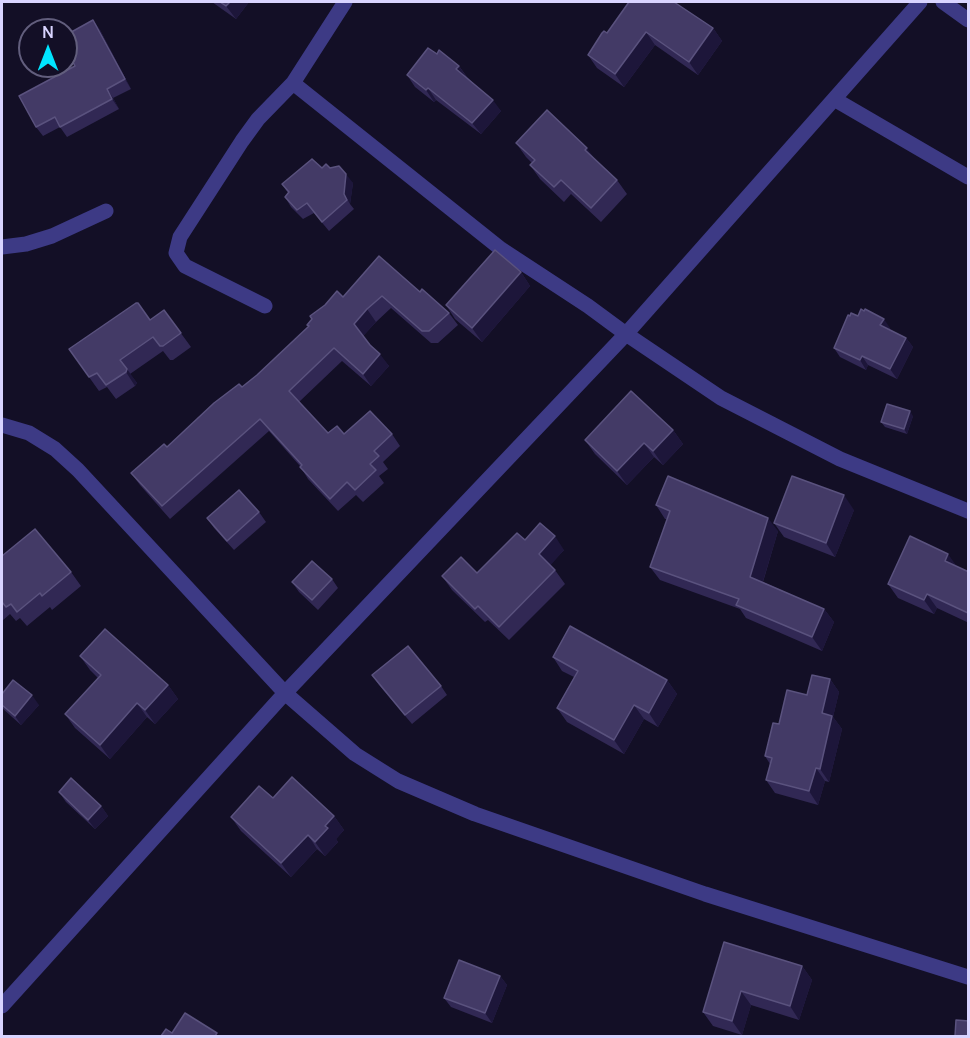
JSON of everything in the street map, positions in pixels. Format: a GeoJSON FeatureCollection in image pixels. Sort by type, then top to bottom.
{"type":"FeatureCollection","features":[{"type":"Feature","properties":{"kind":"street"},"geometry":{"type":"LineString","coordinates":[[265,306],[185,266],[176,253],[180,237],[242,141],[258,120],[293,83],[345,2]]}},
{"type":"Feature","properties":{"kind":"street"},"geometry":{"type":"LineString","coordinates":[[2,1006],[285,693],[626,334],[920,2]]}},
{"type":"Feature","properties":{"kind":"street"},"geometry":{"type":"LineString","coordinates":[[943,2],[969,20]]}},
{"type":"Feature","properties":{"kind":"street"},"geometry":{"type":"LineString","coordinates":[[293,83],[501,249],[721,398],[840,459],[969,511]]}},
{"type":"Feature","properties":{"kind":"street"},"geometry":{"type":"LineString","coordinates":[[834,99],[969,177]]}},
{"type":"Feature","properties":{"kind":"street"},"geometry":{"type":"LineString","coordinates":[[2,247],[26,244],[52,236],[106,211]]}},
{"type":"Feature","properties":{"kind":"street"},"geometry":{"type":"LineString","coordinates":[[2,425],[29,433],[55,449],[78,470],[285,693],[355,754],[399,781],[475,814],[705,894],[969,977]]}},
{"type":"Feature","properties":{"kind":"building"},"geometry":{"type":"Polygon","coordinates":[[[629,2],[674,2],[713,28],[689,62],[646,32],[615,74],[588,55],[602,33],[604,31],[607,33],[629,2]]]}},
{"type":"Feature","properties":{"kind":"building"},"geometry":{"type":"Polygon","coordinates":[[[93,20],[125,79],[107,89],[112,99],[60,127],[55,117],[36,127],[19,96],[53,78],[78,78],[78,28],[93,20]]]}},
{"type":"Feature","properties":{"kind":"building"},"geometry":{"type":"Polygon","coordinates":[[[428,48],[437,54],[439,50],[459,66],[456,69],[493,100],[472,123],[428,88],[426,90],[407,75],[428,48]]]}},
{"type":"Feature","properties":{"kind":"building"},"geometry":{"type":"Polygon","coordinates":[[[547,110],[617,180],[591,208],[561,180],[554,187],[530,165],[535,160],[516,143],[547,110]]]}},
{"type":"Feature","properties":{"kind":"building"},"geometry":{"type":"Polygon","coordinates":[[[312,159],[322,168],[326,164],[330,168],[339,166],[346,174],[344,194],[347,200],[322,222],[307,203],[297,210],[285,197],[289,192],[282,184],[312,159]]]}},
{"type":"Feature","properties":{"kind":"building"},"geometry":{"type":"Polygon","coordinates":[[[495,250],[521,272],[472,328],[446,305],[495,250]]]}},
{"type":"Feature","properties":{"kind":"building"},"geometry":{"type":"Polygon","coordinates":[[[379,256],[420,292],[422,289],[449,313],[429,331],[422,331],[382,296],[354,324],[380,354],[363,374],[334,348],[289,391],[328,433],[337,426],[344,434],[370,411],[392,434],[374,451],[379,456],[370,464],[376,470],[355,490],[347,482],[330,499],[260,419],[162,506],[131,473],[164,444],[167,447],[214,403],[239,384],[242,387],[257,375],[309,326],[307,325],[312,319],[310,316],[325,305],[337,291],[343,297],[379,256]]]}},
{"type":"Feature","properties":{"kind":"building"},"geometry":{"type":"Polygon","coordinates":[[[136,303],[150,320],[164,310],[181,333],[163,346],[160,346],[153,337],[120,360],[127,369],[126,372],[106,385],[97,373],[89,377],[69,349],[136,303]]]}},
{"type":"Feature","properties":{"kind":"building"},"geometry":{"type":"Polygon","coordinates":[[[861,309],[884,319],[880,325],[906,338],[890,369],[862,356],[860,360],[834,348],[848,315],[850,316],[851,313],[858,316],[861,309]]]}},
{"type":"Feature","properties":{"kind":"building"},"geometry":{"type":"Polygon","coordinates":[[[631,391],[673,430],[653,451],[644,443],[617,471],[585,440],[631,391]]]}},
{"type":"Feature","properties":{"kind":"building"},"geometry":{"type":"Polygon","coordinates":[[[887,404],[910,411],[904,429],[881,422],[887,404]]]}},
{"type":"Feature","properties":{"kind":"building"},"geometry":{"type":"Polygon","coordinates":[[[668,476],[768,518],[750,577],[824,609],[812,637],[736,605],[739,599],[650,567],[670,511],[656,505],[668,476]]]}},
{"type":"Feature","properties":{"kind":"building"},"geometry":{"type":"Polygon","coordinates":[[[792,476],[844,495],[826,543],[774,523],[792,476]]]}},
{"type":"Feature","properties":{"kind":"building"},"geometry":{"type":"Polygon","coordinates":[[[239,490],[259,512],[227,541],[207,518],[239,490]]]}},
{"type":"Feature","properties":{"kind":"building"},"geometry":{"type":"Polygon","coordinates":[[[540,523],[555,536],[539,554],[555,570],[499,627],[478,606],[475,609],[442,576],[461,557],[477,573],[517,533],[525,540],[540,523]]]}},
{"type":"Feature","properties":{"kind":"building"},"geometry":{"type":"Polygon","coordinates":[[[35,529],[71,572],[42,596],[40,593],[17,612],[11,604],[6,607],[2,602],[2,556],[35,529]]]}},
{"type":"Feature","properties":{"kind":"building"},"geometry":{"type":"Polygon","coordinates":[[[910,536],[948,554],[945,561],[969,572],[968,613],[927,594],[924,600],[888,584],[910,536]]]}},
{"type":"Feature","properties":{"kind":"building"},"geometry":{"type":"Polygon","coordinates":[[[312,561],[332,579],[312,600],[292,582],[312,561]]]}},
{"type":"Feature","properties":{"kind":"building"},"geometry":{"type":"Polygon","coordinates":[[[570,626],[667,680],[649,713],[634,705],[614,740],[557,708],[578,671],[553,657],[570,626]]]}},
{"type":"Feature","properties":{"kind":"building"},"geometry":{"type":"Polygon","coordinates":[[[105,629],[168,685],[145,710],[137,703],[100,745],[65,714],[101,675],[80,656],[105,629]]]}},
{"type":"Feature","properties":{"kind":"building"},"geometry":{"type":"Polygon","coordinates":[[[408,646],[441,686],[405,715],[372,675],[408,646]]]}},
{"type":"Feature","properties":{"kind":"building"},"geometry":{"type":"Polygon","coordinates":[[[812,675],[830,679],[822,713],[832,716],[820,769],[816,768],[809,791],[766,780],[772,758],[765,756],[773,723],[779,724],[787,690],[807,695],[812,675]]]}},
{"type":"Feature","properties":{"kind":"building"},"geometry":{"type":"Polygon","coordinates":[[[13,680],[32,695],[15,716],[2,705],[2,694],[13,680]]]}},
{"type":"Feature","properties":{"kind":"building"},"geometry":{"type":"Polygon","coordinates":[[[292,777],[334,816],[325,826],[328,828],[315,842],[308,835],[281,863],[231,817],[259,786],[273,798],[292,777]]]}},
{"type":"Feature","properties":{"kind":"building"},"geometry":{"type":"Polygon","coordinates":[[[71,778],[101,806],[88,820],[59,792],[71,778]]]}},
{"type":"Feature","properties":{"kind":"building"},"geometry":{"type":"Polygon","coordinates":[[[724,942],[802,966],[790,1006],[741,991],[732,1021],[703,1012],[724,942]]]}},
{"type":"Feature","properties":{"kind":"building"},"geometry":{"type":"Polygon","coordinates":[[[459,960],[500,976],[485,1013],[444,998],[459,960]]]}},
{"type":"Feature","properties":{"kind":"building"},"geometry":{"type":"Polygon","coordinates":[[[185,1013],[217,1033],[215,1036],[161,1036],[166,1029],[172,1033],[185,1013]]]}},
{"type":"Feature","properties":{"kind":"building"},"geometry":{"type":"Polygon","coordinates":[[[956,1020],[969,1021],[969,1036],[955,1036],[956,1020]]]}}]}
